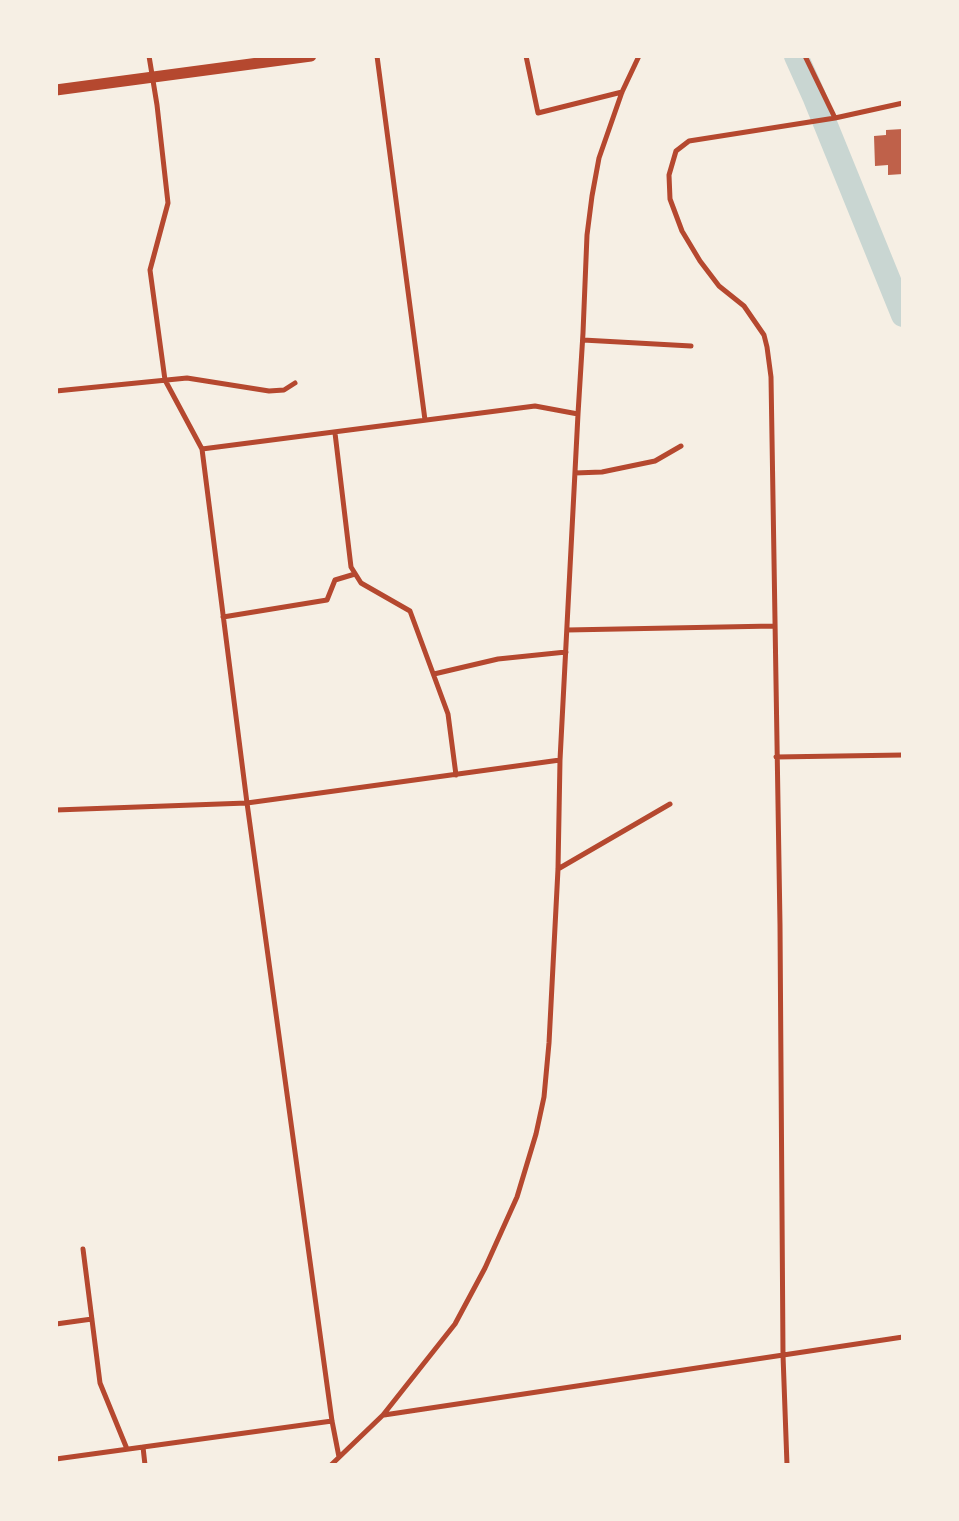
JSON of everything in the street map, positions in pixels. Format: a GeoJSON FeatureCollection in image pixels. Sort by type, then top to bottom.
{"type":"FeatureCollection","features":[{"type":"Feature","properties":{"kind":"main road"},"geometry":{"type":"LineString","coordinates":[[56,90],[311,56]]}},
{"type":"Feature","properties":{"kind":"street"},"geometry":{"type":"LineString","coordinates":[[148,56],[158,105],[168,203],[150,270],[165,380],[202,449],[247,803],[332,1422],[339,1457]]}},
{"type":"Feature","properties":{"kind":"street"},"geometry":{"type":"LineString","coordinates":[[377,56],[425,420]]}},
{"type":"Feature","properties":{"kind":"street"},"geometry":{"type":"LineString","coordinates":[[526,56],[538,113],[622,92]]}},
{"type":"Feature","properties":{"kind":"street"},"geometry":{"type":"LineString","coordinates":[[330,1465],[383,1415],[455,1324],[485,1268],[517,1197],[536,1134],[544,1097],[549,1042],[558,869],[560,760],[587,236],[599,158],[622,92],[639,56]]}},
{"type":"Feature","properties":{"kind":"street"},"geometry":{"type":"LineString","coordinates":[[805,56],[834,118]]}},
{"type":"Feature","properties":{"kind":"street"},"geometry":{"type":"LineString","coordinates":[[787,1465],[783,1355],[780,934],[771,395],[767,347],[764,335],[744,306],[719,286],[700,261],[682,231],[670,199],[669,175],[676,151],[689,141],[834,118],[903,104]]}},
{"type":"Feature","properties":{"kind":"street"},"geometry":{"type":"LineString","coordinates":[[583,340],[691,346]]}},
{"type":"Feature","properties":{"kind":"street"},"geometry":{"type":"LineString","coordinates":[[56,391],[187,378],[269,391],[284,390],[295,383]]}},
{"type":"Feature","properties":{"kind":"street"},"geometry":{"type":"LineString","coordinates":[[202,449],[535,406],[578,414]]}},
{"type":"Feature","properties":{"kind":"street"},"geometry":{"type":"LineString","coordinates":[[335,433],[351,567],[361,583],[410,611],[448,714],[456,774]]}},
{"type":"Feature","properties":{"kind":"street"},"geometry":{"type":"LineString","coordinates":[[575,473],[602,472],[655,461],[681,446]]}},
{"type":"Feature","properties":{"kind":"street"},"geometry":{"type":"LineString","coordinates":[[223,617],[327,600],[335,580],[355,574]]}},
{"type":"Feature","properties":{"kind":"street"},"geometry":{"type":"LineString","coordinates":[[568,630],[774,626]]}},
{"type":"Feature","properties":{"kind":"street"},"geometry":{"type":"LineString","coordinates":[[434,674],[498,659],[566,652]]}},
{"type":"Feature","properties":{"kind":"street"},"geometry":{"type":"LineString","coordinates":[[776,757],[903,755]]}},
{"type":"Feature","properties":{"kind":"street"},"geometry":{"type":"LineString","coordinates":[[56,810],[247,803],[560,760]]}},
{"type":"Feature","properties":{"kind":"street"},"geometry":{"type":"LineString","coordinates":[[558,869],[670,804]]}},
{"type":"Feature","properties":{"kind":"street"},"geometry":{"type":"LineString","coordinates":[[83,1250],[100,1383],[127,1449]]}},
{"type":"Feature","properties":{"kind":"street"},"geometry":{"type":"LineString","coordinates":[[56,1324],[92,1319]]}},
{"type":"Feature","properties":{"kind":"street"},"geometry":{"type":"LineString","coordinates":[[383,1415],[903,1337]]}},
{"type":"Feature","properties":{"kind":"street"},"geometry":{"type":"LineString","coordinates":[[56,1459],[332,1422]]}},
{"type":"Feature","properties":{"kind":"street"},"geometry":{"type":"LineString","coordinates":[[143,1447],[145,1465]]}},
{"type":"Feature","properties":{"kind":"building"},"geometry":{"type":"Polygon","coordinates":[[[903,129],[903,174],[888,175],[888,165],[875,166],[874,136],[886,135],[886,130],[903,129]]]}},
{"type":"Feature","properties":{"kind":"waterway"},"geometry":{"type":"LineString","coordinates":[[796,56],[903,315]]}}]}
